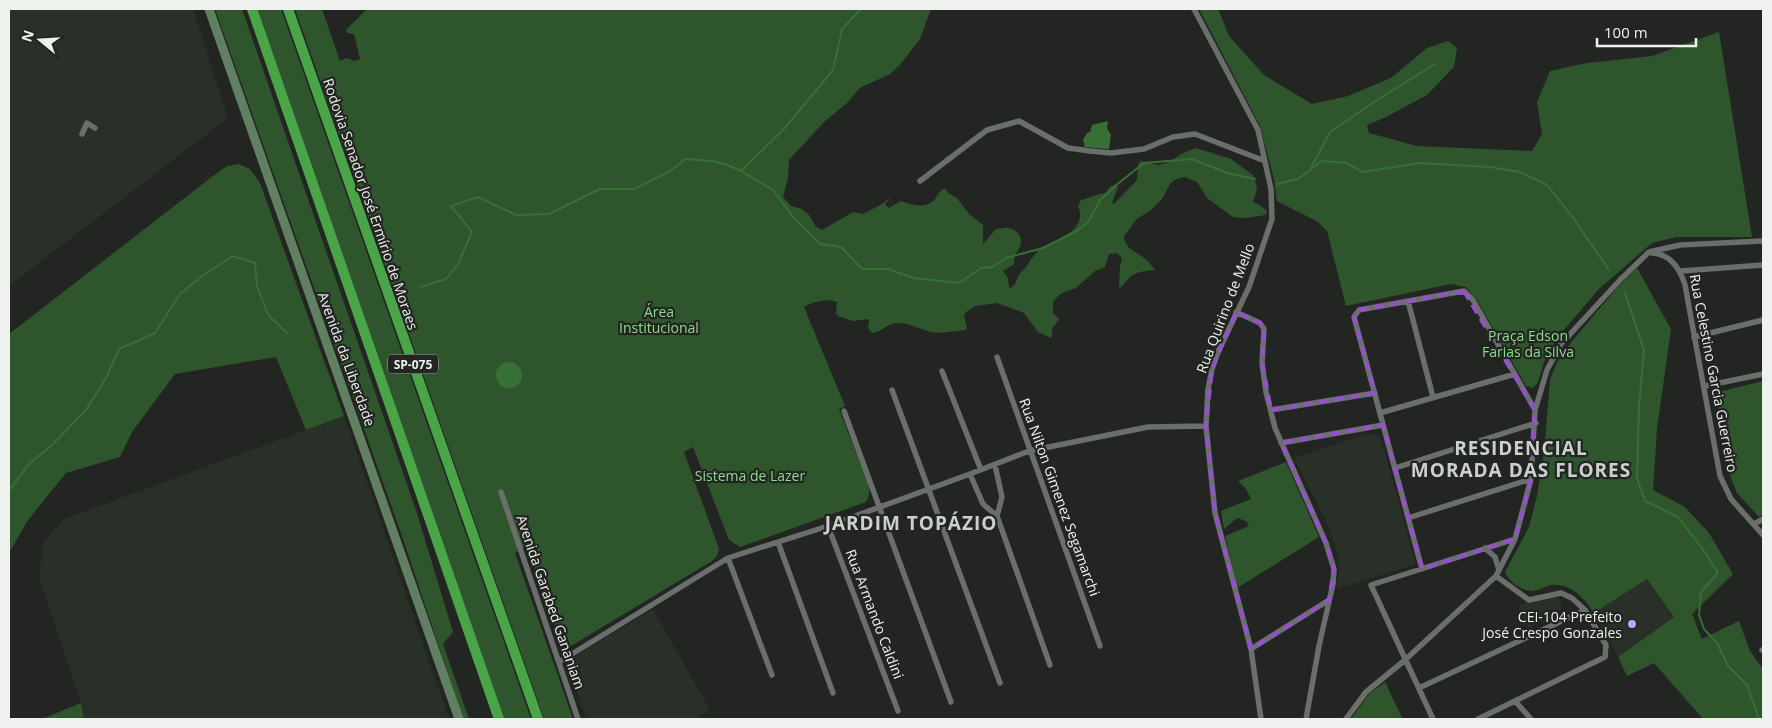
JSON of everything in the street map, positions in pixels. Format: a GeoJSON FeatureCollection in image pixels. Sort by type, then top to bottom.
{"type":"FeatureCollection","features":[{"type":"Feature","properties":{"kind":"highway","name":"SP-075"},"geometry":{"type":"LineString","coordinates":[[252,9],[499,719]]}},
{"type":"Feature","properties":{"kind":"highway","name":"Rodovia Senador José Ermírio de Moraes"},"geometry":{"type":"LineString","coordinates":[[288,9],[538,719]]}},
{"type":"Feature","properties":{"kind":"street","name":"Avenida da Liberdade"},"geometry":{"type":"LineString","coordinates":[[208,9],[459,719]]}},
{"type":"Feature","properties":{"kind":"street","name":"Rua Quirino de Mello"},"geometry":{"type":"LineString","coordinates":[[1194,9],[1258,130],[1271,189],[1272,219],[1249,287],[1236,312],[1212,369],[1208,389],[1206,426],[1215,513],[1251,648],[1261,719]]}},
{"type":"Feature","properties":{"kind":"street"},"geometry":{"type":"LineString","coordinates":[[920,182],[987,130],[1019,121],[1068,148],[1111,153],[1144,149],[1173,137],[1195,134],[1265,160]]}},
{"type":"Feature","properties":{"kind":"street"},"geometry":{"type":"LineString","coordinates":[[82,134],[87,123],[95,128]]}},
{"type":"Feature","properties":{"kind":"street"},"geometry":{"type":"LineString","coordinates":[[1346,719],[1366,692],[1405,660],[1496,576],[1515,538],[1531,479],[1536,423],[1535,410],[1547,370],[1561,344],[1620,280],[1649,252],[1680,245],[1763,241]]}},
{"type":"Feature","properties":{"kind":"street","name":"Rua Celestino Garcia Guerreiro"},"geometry":{"type":"LineString","coordinates":[[1649,252],[1666,256],[1681,271],[1720,476],[1731,499],[1763,535]]}},
{"type":"Feature","properties":{"kind":"street"},"geometry":{"type":"LineString","coordinates":[[1681,271],[1763,265]]}},
{"type":"Feature","properties":{"kind":"street"},"geometry":{"type":"LineString","coordinates":[[1422,569],[1354,317],[1358,310],[1464,291],[1473,300],[1535,410]]}},
{"type":"Feature","properties":{"kind":"street"},"geometry":{"type":"LineString","coordinates":[[1408,301],[1434,397]]}},
{"type":"Feature","properties":{"kind":"street"},"geometry":{"type":"LineString","coordinates":[[1236,312],[1260,323],[1264,329],[1262,363],[1266,392],[1276,428],[1326,543],[1334,569],[1333,584],[1306,719]]}},
{"type":"Feature","properties":{"kind":"street"},"geometry":{"type":"LineString","coordinates":[[1694,337],[1763,320]]}},
{"type":"Feature","properties":{"kind":"street","name":"Rua Nilton Gimenez Segamarchi"},"geometry":{"type":"LineString","coordinates":[[997,357],[1100,646]]}},
{"type":"Feature","properties":{"kind":"street"},"geometry":{"type":"LineString","coordinates":[[942,371],[981,470]]}},
{"type":"Feature","properties":{"kind":"street"},"geometry":{"type":"LineString","coordinates":[[1380,413],[1515,374]]}},
{"type":"Feature","properties":{"kind":"street"},"geometry":{"type":"LineString","coordinates":[[1704,386],[1763,374]]}},
{"type":"Feature","properties":{"kind":"street"},"geometry":{"type":"LineString","coordinates":[[892,390],[1000,683]]}},
{"type":"Feature","properties":{"kind":"street"},"geometry":{"type":"LineString","coordinates":[[1271,410],[1375,393]]}},
{"type":"Feature","properties":{"kind":"street"},"geometry":{"type":"LineString","coordinates":[[844,411],[951,702]]}},
{"type":"Feature","properties":{"kind":"street"},"geometry":{"type":"LineString","coordinates":[[1395,468],[1536,423]]}},
{"type":"Feature","properties":{"kind":"street"},"geometry":{"type":"LineString","coordinates":[[1281,443],[1383,425]]}},
{"type":"Feature","properties":{"kind":"street"},"geometry":{"type":"LineString","coordinates":[[559,662],[728,558],[828,526],[1029,451],[1148,427],[1206,426]]}},
{"type":"Feature","properties":{"kind":"street"},"geometry":{"type":"LineString","coordinates":[[995,465],[1002,497],[997,516]]}},
{"type":"Feature","properties":{"kind":"street"},"geometry":{"type":"LineString","coordinates":[[970,474],[983,504],[997,516],[1050,665]]}},
{"type":"Feature","properties":{"kind":"street"},"geometry":{"type":"LineString","coordinates":[[1408,518],[1531,479]]}},
{"type":"Feature","properties":{"kind":"street","name":"Avenida Garabed Gananiam"},"geometry":{"type":"LineString","coordinates":[[501,492],[578,719]]}},
{"type":"Feature","properties":{"kind":"street"},"geometry":{"type":"LineString","coordinates":[[1754,524],[1763,519]]}},
{"type":"Feature","properties":{"kind":"street","name":"Rua Armando Caldini"},"geometry":{"type":"LineString","coordinates":[[828,526],[898,711]]}},
{"type":"Feature","properties":{"kind":"street"},"geometry":{"type":"LineString","coordinates":[[1433,719],[1371,585],[1515,538]]}},
{"type":"Feature","properties":{"kind":"street"},"geometry":{"type":"LineString","coordinates":[[778,542],[833,693]]}},
{"type":"Feature","properties":{"kind":"street"},"geometry":{"type":"LineString","coordinates":[[1485,548],[1495,557],[1499,570]]}},
{"type":"Feature","properties":{"kind":"street"},"geometry":{"type":"LineString","coordinates":[[728,558],[772,675]]}},
{"type":"Feature","properties":{"kind":"street"},"geometry":{"type":"LineString","coordinates":[[1478,719],[1604,656],[1606,645],[1585,610],[1572,598],[1561,592],[1529,600],[1496,576]]}},
{"type":"Feature","properties":{"kind":"street"},"geometry":{"type":"LineString","coordinates":[[1251,648],[1329,600]]}},
{"type":"Feature","properties":{"kind":"street"},"geometry":{"type":"LineString","coordinates":[[1419,688],[1585,610]]}},
{"type":"Feature","properties":{"kind":"street"},"geometry":{"type":"LineString","coordinates":[[1515,701],[1531,719]]}},
{"type":"Feature","properties":{"kind":"highlighted area"},"geometry":{"type":"Polygon","coordinates":[[[1464,291],[1535,410],[1531,479],[1515,539],[1422,569],[1383,425],[1281,443],[1326,543],[1334,569],[1329,600],[1251,649],[1215,513],[1206,426],[1212,369],[1236,312],[1260,323],[1264,329],[1262,363],[1271,410],[1375,393],[1354,317],[1359,310],[1464,291]]]}},
{"type":"Feature","properties":{"kind":"shaded area"},"geometry":{"type":"Polygon","coordinates":[[[9,9],[193,9],[228,118],[9,286],[9,9]]]}},
{"type":"Feature","properties":{"kind":"shaded area"},"geometry":{"type":"Polygon","coordinates":[[[1108,121],[1107,128],[1111,135],[1109,149],[1085,147],[1083,140],[1087,133],[1090,132],[1092,125],[1108,121]]]}},
{"type":"Feature","properties":{"kind":"shaded area"},"geometry":{"type":"Polygon","coordinates":[[[509,362],[518,366],[522,375],[518,384],[509,388],[500,384],[496,375],[500,366],[509,362]]]}},
{"type":"Feature","properties":{"kind":"shaded area"},"geometry":{"type":"Polygon","coordinates":[[[344,416],[449,719],[84,719],[81,703],[39,577],[43,542],[64,519],[344,416]]]}},
{"type":"Feature","properties":{"kind":"shaded area"},"geometry":{"type":"Polygon","coordinates":[[[1370,433],[1381,439],[1416,564],[1337,589],[1339,571],[1337,552],[1325,519],[1294,458],[1370,433]]]}},
{"type":"Feature","properties":{"kind":"shaded area","name":"CEI-104 Prefeito José Crespo Gonzales"},"geometry":{"type":"Polygon","coordinates":[[[1647,579],[1674,617],[1618,657],[1594,613],[1647,579]]]}},
{"type":"Feature","properties":{"kind":"shaded area"},"geometry":{"type":"Polygon","coordinates":[[[1557,597],[1561,603],[1559,613],[1528,628],[1518,606],[1527,602],[1557,597]]]}},
{"type":"Feature","properties":{"kind":"shaded area"},"geometry":{"type":"Polygon","coordinates":[[[653,609],[710,710],[695,719],[586,719],[567,661],[653,609]]]}},
{"type":"Feature","properties":{"kind":"green space"},"geometry":{"type":"Polygon","coordinates":[[[215,9],[242,9],[416,510],[453,632],[443,644],[469,719],[463,719],[402,536],[215,9]]]}},
{"type":"Feature","properties":{"kind":"green space"},"geometry":{"type":"Polygon","coordinates":[[[255,9],[281,9],[531,719],[504,719],[255,9]]]}},
{"type":"Feature","properties":{"kind":"green space"},"geometry":{"type":"Polygon","coordinates":[[[295,9],[322,9],[340,61],[346,58],[355,61],[360,59],[354,34],[347,33],[346,30],[367,9],[931,9],[920,39],[899,66],[890,74],[860,88],[846,104],[824,122],[789,160],[788,178],[783,197],[791,206],[802,209],[810,216],[815,226],[822,230],[853,212],[863,214],[891,197],[885,204],[889,208],[901,201],[914,205],[927,205],[945,188],[948,193],[957,198],[969,214],[983,225],[983,244],[996,229],[1010,228],[1019,234],[1021,242],[1014,264],[1003,271],[1008,278],[1010,288],[1015,284],[1020,274],[1040,249],[1071,232],[1076,227],[1080,214],[1078,206],[1081,200],[1106,193],[1110,187],[1116,184],[1118,187],[1112,203],[1114,204],[1137,180],[1138,164],[1141,161],[1158,165],[1170,162],[1181,154],[1196,148],[1231,159],[1254,176],[1257,189],[1253,202],[1267,211],[1266,215],[1246,218],[1233,217],[1207,198],[1197,182],[1184,177],[1176,179],[1170,184],[1162,199],[1151,210],[1137,219],[1124,236],[1128,247],[1145,259],[1155,270],[1134,274],[1119,288],[1122,258],[1117,253],[1109,254],[1105,267],[1095,271],[1076,288],[1062,293],[1053,301],[1053,313],[1059,319],[1052,329],[1051,338],[1038,332],[1024,313],[997,303],[976,306],[966,312],[964,316],[966,330],[939,333],[897,323],[872,333],[868,328],[868,319],[853,321],[838,316],[836,313],[837,302],[830,300],[820,301],[804,307],[845,406],[839,409],[868,483],[869,492],[866,502],[740,547],[729,540],[693,447],[684,452],[719,549],[717,556],[712,561],[571,646],[562,644],[560,640],[527,546],[515,553],[573,719],[544,719],[295,9]]]}},
{"type":"Feature","properties":{"kind":"green space","name":"Praça Edson Farias da Silva"},"geometry":{"type":"Polygon","coordinates":[[[1199,9],[1218,9],[1229,36],[1264,75],[1312,104],[1348,96],[1391,78],[1427,48],[1448,41],[1457,48],[1454,67],[1427,95],[1367,125],[1369,133],[1417,146],[1532,151],[1542,134],[1537,102],[1550,71],[1587,63],[1652,56],[1719,32],[1752,237],[1676,237],[1652,243],[1599,289],[1557,338],[1544,362],[1538,382],[1533,388],[1526,386],[1477,300],[1466,287],[1451,284],[1346,306],[1327,231],[1318,222],[1277,201],[1274,179],[1260,126],[1199,9]]]}},
{"type":"Feature","properties":{"kind":"green space"},"geometry":{"type":"Polygon","coordinates":[[[239,164],[250,169],[260,183],[344,416],[306,430],[276,357],[175,374],[132,432],[120,457],[66,473],[28,520],[9,553],[9,334],[213,176],[227,166],[239,164]]]}},
{"type":"Feature","properties":{"kind":"green space"},"geometry":{"type":"Polygon","coordinates":[[[1637,268],[1671,329],[1657,429],[1653,490],[1685,507],[1709,533],[1733,574],[1692,614],[1702,639],[1739,621],[1750,651],[1763,669],[1763,719],[1703,719],[1654,663],[1627,676],[1618,657],[1674,617],[1647,579],[1594,613],[1586,602],[1571,589],[1564,586],[1551,585],[1528,591],[1512,582],[1505,572],[1529,527],[1537,496],[1544,453],[1550,380],[1557,362],[1616,289],[1637,268]]]}},
{"type":"Feature","properties":{"kind":"green space"},"geometry":{"type":"Polygon","coordinates":[[[1763,381],[1763,514],[1759,517],[1737,493],[1731,478],[1716,394],[1763,381]]]}},
{"type":"Feature","properties":{"kind":"green space"},"geometry":{"type":"Polygon","coordinates":[[[1286,462],[1319,537],[1237,588],[1225,536],[1249,526],[1246,521],[1237,518],[1224,529],[1221,511],[1251,499],[1246,489],[1238,481],[1286,462]]]}},
{"type":"Feature","properties":{"kind":"green space"},"geometry":{"type":"Polygon","coordinates":[[[1385,682],[1402,718],[1351,719],[1369,694],[1385,682]]]}},
{"type":"Feature","properties":{"kind":"green space"},"geometry":{"type":"Polygon","coordinates":[[[81,703],[84,719],[42,719],[81,703]]]}},
{"type":"Feature","properties":{"kind":"waterway"},"geometry":{"type":"LineString","coordinates":[[741,171],[784,129],[833,70],[842,29],[861,9]]}},
{"type":"Feature","properties":{"kind":"waterway"},"geometry":{"type":"LineString","coordinates":[[1311,168],[1330,132],[1435,64]]}},
{"type":"Feature","properties":{"kind":"waterway"},"geometry":{"type":"LineString","coordinates":[[685,159],[713,161],[727,165],[773,190],[793,217],[820,244],[841,247],[862,269],[888,269],[913,278],[959,283],[981,268],[992,267],[1006,258],[1043,248],[1079,230],[1089,221],[1100,200],[1144,163],[1192,159],[1227,173],[1255,179]]}},
{"type":"Feature","properties":{"kind":"waterway"},"geometry":{"type":"LineString","coordinates":[[420,287],[446,279],[458,264],[472,232],[451,206],[478,197],[516,215],[549,214],[600,189],[634,189],[669,172],[685,159]]}},
{"type":"Feature","properties":{"kind":"waterway"},"geometry":{"type":"LineString","coordinates":[[1277,184],[1298,179],[1322,161],[1346,163],[1363,172],[1420,163],[1490,167],[1520,172],[1547,185],[1574,219],[1609,270]]}},
{"type":"Feature","properties":{"kind":"waterway"},"geometry":{"type":"LineString","coordinates":[[9,491],[28,465],[53,444],[86,410],[106,378],[119,349],[155,333],[180,294],[202,276],[233,256],[255,263],[257,286],[268,315],[288,334]]}},
{"type":"Feature","properties":{"kind":"waterway"},"geometry":{"type":"LineString","coordinates":[[1625,293],[1644,350],[1639,406],[1637,478],[1645,501],[1678,517],[1702,548],[1718,573],[1701,592],[1699,615],[1704,629],[1717,643],[1728,666],[1747,685],[1759,719]]}},
{"type":"Feature","properties":{"kind":"place","name":"CEI-104 Prefeito José Crespo Gonzales"},"geometry":{"type":"Point","coordinates":[1632,624]}},
{"type":"Feature","properties":{"kind":"district","name":"RESIDENCIAL MORADA DAS FLORES"},"geometry":{"type":"Point","coordinates":[1521,459]}},
{"type":"Feature","properties":{"kind":"district","name":"JARDIM TOPÁZIO"},"geometry":{"type":"Point","coordinates":[911,523]}},
{"type":"Feature","properties":{"kind":"park label","name":"Área Institucional"},"geometry":{"type":"Point","coordinates":[659,320]}},
{"type":"Feature","properties":{"kind":"park label","name":"Sistema de Lazer"},"geometry":{"type":"Point","coordinates":[750,475]}}]}
